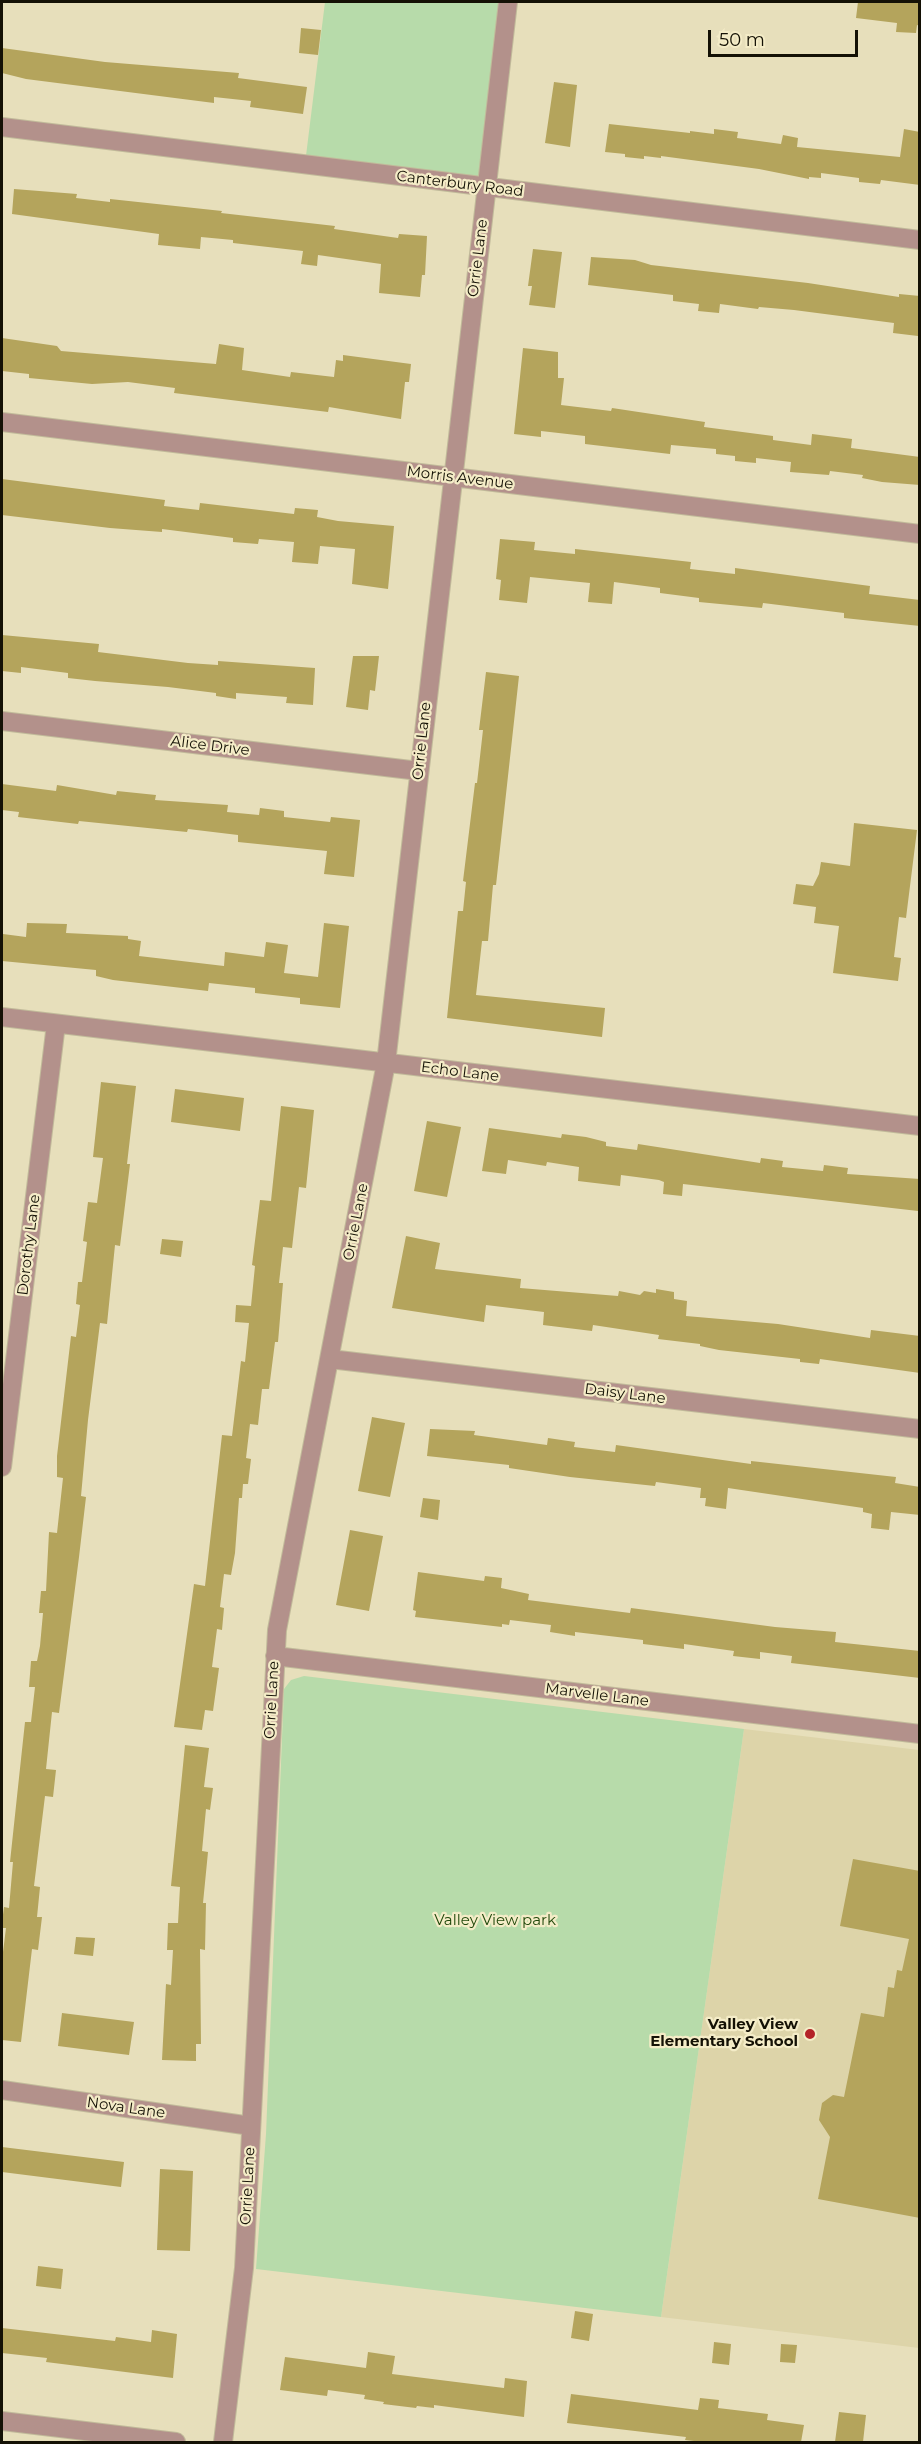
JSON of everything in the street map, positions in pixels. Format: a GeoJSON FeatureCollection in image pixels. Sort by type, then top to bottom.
{"type":"FeatureCollection","features":[{"type":"Feature","properties":{"kind":"street","name":"Orrie Lane"},"geometry":{"type":"LineString","coordinates":[[223,2442],[244,2268],[274,1656],[291,1544],[330,1359],[386,1063],[508,2]]}},
{"type":"Feature","properties":{"kind":"street","name":"Canterbury Road"},"geometry":{"type":"LineString","coordinates":[[2,127],[920,240]]}},
{"type":"Feature","properties":{"kind":"street","name":"Morris Avenue"},"geometry":{"type":"LineString","coordinates":[[2,422],[920,534]]}},
{"type":"Feature","properties":{"kind":"street","name":"Alice Drive"},"geometry":{"type":"LineString","coordinates":[[2,721],[419,771]]}},
{"type":"Feature","properties":{"kind":"street","name":"Echo Lane"},"geometry":{"type":"LineString","coordinates":[[2,1017],[920,1126]]}},
{"type":"Feature","properties":{"kind":"street","name":"Dorothy Lane"},"geometry":{"type":"LineString","coordinates":[[2,1467],[56,1023]]}},
{"type":"Feature","properties":{"kind":"street","name":"Daisy Lane"},"geometry":{"type":"LineString","coordinates":[[330,1359],[920,1429]]}},
{"type":"Feature","properties":{"kind":"street","name":"Marvelle Lane"},"geometry":{"type":"LineString","coordinates":[[274,1656],[920,1734]]}},
{"type":"Feature","properties":{"kind":"street","name":"Nova Lane"},"geometry":{"type":"LineString","coordinates":[[2,2090],[251,2126]]}},
{"type":"Feature","properties":{"kind":"street"},"geometry":{"type":"LineString","coordinates":[[2,2421],[176,2442]]}},
{"type":"Feature","properties":{"kind":"shaded area","name":"Valley View Elementary School"},"geometry":{"type":"Polygon","coordinates":[[[744,1729],[919,1750],[919,2348],[661,2317],[744,1729]]]}},
{"type":"Feature","properties":{"kind":"green space"},"geometry":{"type":"Polygon","coordinates":[[[325,2],[508,2],[486,187],[305,164],[325,2]]]}},
{"type":"Feature","properties":{"kind":"green space","name":"Valley View park"},"geometry":{"type":"Polygon","coordinates":[[[304,1676],[744,1729],[661,2317],[256,2269],[266,2134],[284,1689],[291,1680],[304,1676]]]}},
{"type":"Feature","properties":{"kind":"building"},"geometry":{"type":"Polygon","coordinates":[[[858,2],[920,2],[920,26],[917,25],[916,33],[896,32],[897,23],[856,18],[858,2]]]}},
{"type":"Feature","properties":{"kind":"building"},"geometry":{"type":"Polygon","coordinates":[[[301,28],[321,30],[318,55],[299,53],[301,28]]]}},
{"type":"Feature","properties":{"kind":"building"},"geometry":{"type":"Polygon","coordinates":[[[2,48],[105,62],[239,73],[238,78],[307,87],[303,114],[250,107],[251,101],[214,97],[214,103],[26,79],[2,73],[2,48]]]}},
{"type":"Feature","properties":{"kind":"building"},"geometry":{"type":"Polygon","coordinates":[[[554,82],[577,85],[570,147],[545,143],[554,82]]]}},
{"type":"Feature","properties":{"kind":"building"},"geometry":{"type":"Polygon","coordinates":[[[609,124],[690,133],[690,131],[714,134],[714,129],[738,132],[737,138],[781,144],[783,135],[798,138],[797,147],[900,157],[904,129],[920,132],[920,185],[881,180],[880,184],[859,182],[859,178],[821,173],[821,178],[809,177],[809,179],[759,169],[661,156],[661,158],[644,156],[644,159],[625,157],[625,154],[605,152],[609,124]]]}},
{"type":"Feature","properties":{"kind":"building"},"geometry":{"type":"Polygon","coordinates":[[[14,189],[77,194],[76,198],[110,202],[110,199],[222,211],[221,213],[335,226],[334,229],[398,238],[399,234],[427,236],[425,275],[422,275],[420,297],[379,293],[381,264],[318,255],[317,266],[301,264],[303,251],[201,237],[200,249],[158,245],[159,234],[12,214],[14,189]]]}},
{"type":"Feature","properties":{"kind":"building"},"geometry":{"type":"Polygon","coordinates":[[[533,249],[562,252],[555,308],[529,305],[532,286],[528,286],[533,249]]]}},
{"type":"Feature","properties":{"kind":"building"},"geometry":{"type":"Polygon","coordinates":[[[591,257],[635,260],[651,265],[808,283],[899,297],[899,294],[920,296],[918,336],[893,333],[894,323],[794,310],[759,307],[758,309],[720,304],[719,313],[698,311],[699,304],[673,301],[673,295],[588,285],[591,257]]]}},
{"type":"Feature","properties":{"kind":"building"},"geometry":{"type":"Polygon","coordinates":[[[2,338],[57,346],[61,351],[216,364],[219,344],[244,348],[242,370],[290,377],[291,372],[334,377],[336,360],[343,361],[343,355],[411,364],[409,382],[405,382],[401,419],[329,407],[328,412],[174,393],[175,388],[128,382],[92,384],[29,378],[29,374],[2,371],[2,338]]]}},
{"type":"Feature","properties":{"kind":"building"},"geometry":{"type":"Polygon","coordinates":[[[523,348],[558,352],[558,378],[564,378],[561,405],[611,411],[612,408],[705,422],[704,427],[773,436],[773,440],[811,445],[812,434],[852,439],[851,448],[920,457],[920,485],[882,482],[862,478],[863,475],[830,471],[829,475],[790,472],[791,462],[756,458],[756,463],[735,461],[735,456],[716,454],[716,449],[671,445],[670,454],[585,444],[585,436],[541,431],[541,437],[514,434],[523,348]]]}},
{"type":"Feature","properties":{"kind":"building"},"geometry":{"type":"Polygon","coordinates":[[[2,479],[165,500],[164,506],[199,510],[200,503],[294,514],[295,508],[318,510],[317,517],[394,526],[388,589],[352,584],[355,549],[320,546],[318,564],[292,562],[294,542],[259,539],[258,544],[233,542],[233,538],[162,529],[162,532],[110,528],[2,515],[2,479]]]}},
{"type":"Feature","properties":{"kind":"building"},"geometry":{"type":"Polygon","coordinates":[[[500,539],[535,542],[534,550],[575,554],[575,549],[691,562],[690,569],[735,574],[735,568],[870,586],[869,594],[920,600],[920,626],[844,618],[844,613],[763,603],[762,608],[699,602],[699,598],[660,593],[660,588],[614,582],[612,604],[588,602],[590,583],[530,577],[527,603],[499,600],[501,580],[496,579],[500,539]]]}},
{"type":"Feature","properties":{"kind":"building"},"geometry":{"type":"Polygon","coordinates":[[[2,635],[99,644],[98,652],[188,663],[218,665],[218,661],[315,668],[313,705],[286,703],[287,697],[236,693],[236,699],[216,696],[216,693],[168,687],[68,678],[68,673],[21,667],[21,673],[2,671],[2,635]]]}},
{"type":"Feature","properties":{"kind":"building"},"geometry":{"type":"Polygon","coordinates":[[[353,656],[379,656],[375,691],[370,690],[368,710],[346,707],[353,656]]]}},
{"type":"Feature","properties":{"kind":"building"},"geometry":{"type":"Polygon","coordinates":[[[486,672],[519,676],[496,885],[493,885],[488,941],[482,941],[476,995],[605,1008],[602,1037],[447,1018],[458,911],[463,911],[466,882],[463,881],[483,730],[479,730],[486,672]]]}},
{"type":"Feature","properties":{"kind":"building"},"geometry":{"type":"Polygon","coordinates":[[[2,784],[56,791],[57,785],[116,795],[117,791],[156,795],[155,800],[228,805],[227,812],[259,815],[260,808],[284,811],[284,817],[330,822],[331,817],[360,820],[354,877],[324,874],[327,851],[238,842],[238,835],[79,821],[78,824],[18,817],[19,812],[2,810],[2,784]]]}},
{"type":"Feature","properties":{"kind":"building"},"geometry":{"type":"Polygon","coordinates":[[[854,823],[917,830],[906,918],[899,917],[894,957],[901,958],[898,981],[833,973],[839,926],[814,923],[816,907],[793,904],[796,884],[813,886],[819,874],[821,862],[850,866],[854,823]]]}},
{"type":"Feature","properties":{"kind":"building"},"geometry":{"type":"Polygon","coordinates":[[[27,923],[67,924],[66,933],[128,936],[128,939],[141,941],[139,956],[224,966],[225,952],[264,957],[266,942],[288,945],[284,973],[318,977],[324,923],[349,926],[340,1008],[300,1004],[300,998],[255,993],[255,988],[209,983],[208,991],[113,980],[96,976],[96,970],[2,961],[3,934],[26,937],[27,923]]]}},
{"type":"Feature","properties":{"kind":"building"},"geometry":{"type":"Polygon","coordinates":[[[101,1082],[136,1086],[127,1164],[130,1164],[120,1246],[115,1245],[107,1324],[100,1323],[81,1496],[86,1497],[79,1557],[59,1713],[52,1712],[46,1769],[56,1770],[53,1797],[45,1796],[34,1886],[40,1887],[37,1917],[42,1917],[38,1950],[32,1949],[21,2042],[2,2040],[2,1960],[6,1928],[2,1928],[2,1922],[4,1907],[9,1908],[13,1862],[10,1862],[25,1722],[31,1722],[35,1687],[29,1687],[31,1661],[37,1661],[40,1646],[43,1613],[39,1613],[41,1591],[46,1591],[49,1532],[57,1533],[63,1478],[57,1477],[57,1456],[71,1336],[76,1337],[80,1305],[76,1304],[78,1282],[82,1282],[87,1242],[83,1241],[88,1202],[97,1203],[103,1158],[93,1157],[101,1082]]]}},
{"type":"Feature","properties":{"kind":"building"},"geometry":{"type":"Polygon","coordinates":[[[175,1089],[244,1098],[240,1131],[171,1122],[175,1089]]]}},
{"type":"Feature","properties":{"kind":"building"},"geometry":{"type":"Polygon","coordinates":[[[281,1106],[314,1110],[306,1188],[299,1187],[292,1248],[283,1247],[279,1283],[283,1283],[278,1342],[275,1342],[269,1389],[262,1389],[258,1425],[250,1424],[246,1458],[251,1459],[248,1484],[243,1484],[242,1498],[239,1498],[231,1575],[224,1574],[220,1607],[224,1608],[222,1630],[217,1629],[212,1667],[219,1668],[213,1711],[205,1710],[202,1730],[174,1727],[194,1584],[205,1586],[222,1435],[232,1436],[241,1361],[245,1362],[249,1323],[235,1322],[236,1305],[251,1306],[255,1266],[252,1265],[260,1200],[271,1201],[281,1106]]]}},
{"type":"Feature","properties":{"kind":"building"},"geometry":{"type":"Polygon","coordinates":[[[427,1121],[461,1127],[447,1197],[414,1191],[427,1121]]]}},
{"type":"Feature","properties":{"kind":"building"},"geometry":{"type":"Polygon","coordinates":[[[489,1128],[561,1138],[562,1134],[586,1137],[606,1142],[606,1146],[637,1150],[638,1144],[760,1163],[761,1158],[783,1161],[782,1167],[823,1171],[824,1165],[848,1168],[847,1174],[920,1179],[920,1208],[918,1211],[683,1184],[682,1196],[663,1194],[664,1182],[659,1180],[621,1175],[620,1186],[578,1181],[579,1167],[547,1162],[546,1166],[508,1160],[506,1174],[482,1171],[489,1128]]]}},
{"type":"Feature","properties":{"kind":"building"},"geometry":{"type":"Polygon","coordinates":[[[406,1236],[440,1243],[435,1269],[521,1279],[520,1288],[618,1296],[619,1291],[640,1295],[644,1291],[656,1293],[656,1289],[674,1292],[674,1299],[687,1301],[686,1316],[778,1324],[870,1338],[871,1330],[920,1336],[920,1373],[820,1359],[819,1364],[800,1362],[800,1359],[719,1350],[700,1346],[700,1344],[658,1339],[659,1335],[593,1325],[592,1331],[543,1325],[544,1312],[486,1305],[484,1322],[392,1308],[406,1236]]]}},
{"type":"Feature","properties":{"kind":"building"},"geometry":{"type":"Polygon","coordinates":[[[162,1239],[183,1241],[181,1257],[160,1254],[162,1239]]]}},
{"type":"Feature","properties":{"kind":"building"},"geometry":{"type":"Polygon","coordinates":[[[372,1417],[405,1423],[390,1497],[358,1491],[372,1417]]]}},
{"type":"Feature","properties":{"kind":"building"},"geometry":{"type":"Polygon","coordinates":[[[430,1429],[475,1431],[474,1435],[547,1445],[548,1438],[575,1442],[574,1447],[615,1452],[616,1445],[751,1464],[751,1461],[896,1477],[895,1483],[920,1487],[920,1515],[891,1512],[889,1530],[871,1528],[872,1514],[863,1512],[863,1508],[728,1488],[726,1509],[705,1506],[706,1498],[700,1498],[701,1488],[656,1482],[655,1486],[570,1477],[509,1468],[509,1465],[427,1456],[430,1429]]]}},
{"type":"Feature","properties":{"kind":"building"},"geometry":{"type":"Polygon","coordinates":[[[423,1498],[440,1500],[438,1520],[420,1517],[423,1498]]]}},
{"type":"Feature","properties":{"kind":"building"},"geometry":{"type":"Polygon","coordinates":[[[350,1530],[383,1536],[369,1611],[336,1605],[350,1530]]]}},
{"type":"Feature","properties":{"kind":"building"},"geometry":{"type":"Polygon","coordinates":[[[418,1572],[484,1581],[485,1576],[502,1578],[501,1588],[529,1594],[528,1600],[630,1613],[631,1608],[775,1627],[836,1632],[835,1642],[920,1651],[920,1678],[791,1663],[792,1656],[760,1652],[760,1659],[733,1656],[734,1651],[684,1644],[684,1649],[643,1644],[643,1640],[575,1632],[575,1636],[550,1632],[551,1625],[510,1620],[509,1625],[502,1624],[502,1627],[415,1617],[416,1611],[413,1610],[418,1572]]]}},
{"type":"Feature","properties":{"kind":"building"},"geometry":{"type":"Polygon","coordinates":[[[185,1745],[209,1748],[204,1787],[213,1788],[210,1810],[206,1809],[202,1851],[208,1852],[203,1903],[206,1903],[205,1950],[200,1949],[201,2044],[196,2044],[196,2061],[162,2060],[166,1984],[171,1985],[173,1950],[167,1950],[168,1923],[178,1923],[180,1887],[171,1886],[185,1745]]]}},
{"type":"Feature","properties":{"kind":"building"},"geometry":{"type":"Polygon","coordinates":[[[853,1859],[920,1871],[920,2218],[818,2199],[830,2137],[819,2120],[822,2103],[833,2095],[844,2097],[861,2013],[884,2017],[888,1987],[894,1988],[897,1970],[902,1971],[909,1939],[840,1926],[853,1859]]]}},
{"type":"Feature","properties":{"kind":"building"},"geometry":{"type":"Polygon","coordinates":[[[76,1937],[95,1938],[93,1956],[74,1954],[76,1937]]]}},
{"type":"Feature","properties":{"kind":"building"},"geometry":{"type":"Polygon","coordinates":[[[62,2013],[134,2022],[129,2055],[58,2046],[62,2013]]]}},
{"type":"Feature","properties":{"kind":"building"},"geometry":{"type":"Polygon","coordinates":[[[2,2147],[124,2162],[121,2187],[2,2172],[2,2147]]]}},
{"type":"Feature","properties":{"kind":"building"},"geometry":{"type":"Polygon","coordinates":[[[160,2169],[193,2171],[190,2251],[157,2250],[160,2169]]]}},
{"type":"Feature","properties":{"kind":"building"},"geometry":{"type":"Polygon","coordinates":[[[38,2266],[63,2269],[61,2289],[36,2286],[38,2266]]]}},
{"type":"Feature","properties":{"kind":"building"},"geometry":{"type":"Polygon","coordinates":[[[575,2311],[593,2314],[589,2341],[571,2338],[575,2311]]]}},
{"type":"Feature","properties":{"kind":"building"},"geometry":{"type":"Polygon","coordinates":[[[2,2328],[115,2341],[116,2337],[151,2342],[152,2330],[177,2334],[173,2378],[46,2362],[47,2358],[2,2353],[2,2328]]]}},
{"type":"Feature","properties":{"kind":"building"},"geometry":{"type":"Polygon","coordinates":[[[714,2342],[731,2344],[729,2365],[712,2363],[714,2342]]]}},
{"type":"Feature","properties":{"kind":"building"},"geometry":{"type":"Polygon","coordinates":[[[781,2344],[797,2345],[795,2363],[780,2362],[781,2344]]]}},
{"type":"Feature","properties":{"kind":"building"},"geometry":{"type":"Polygon","coordinates":[[[368,2352],[395,2356],[392,2374],[504,2388],[505,2378],[527,2381],[524,2417],[434,2405],[434,2408],[417,2406],[416,2408],[383,2404],[384,2402],[364,2399],[365,2395],[328,2390],[327,2396],[280,2390],[285,2357],[366,2368],[368,2352]]]}},
{"type":"Feature","properties":{"kind":"building"},"geometry":{"type":"Polygon","coordinates":[[[571,2394],[698,2410],[700,2398],[719,2400],[718,2408],[768,2414],[767,2420],[804,2425],[801,2442],[685,2440],[686,2437],[567,2423],[571,2394]]]}},
{"type":"Feature","properties":{"kind":"building"},"geometry":{"type":"Polygon","coordinates":[[[839,2412],[866,2415],[863,2442],[835,2442],[839,2412]]]}},
{"type":"Feature","properties":{"kind":"place","name":"Valley View Elementary School"},"geometry":{"type":"Point","coordinates":[810,2034]}}]}
